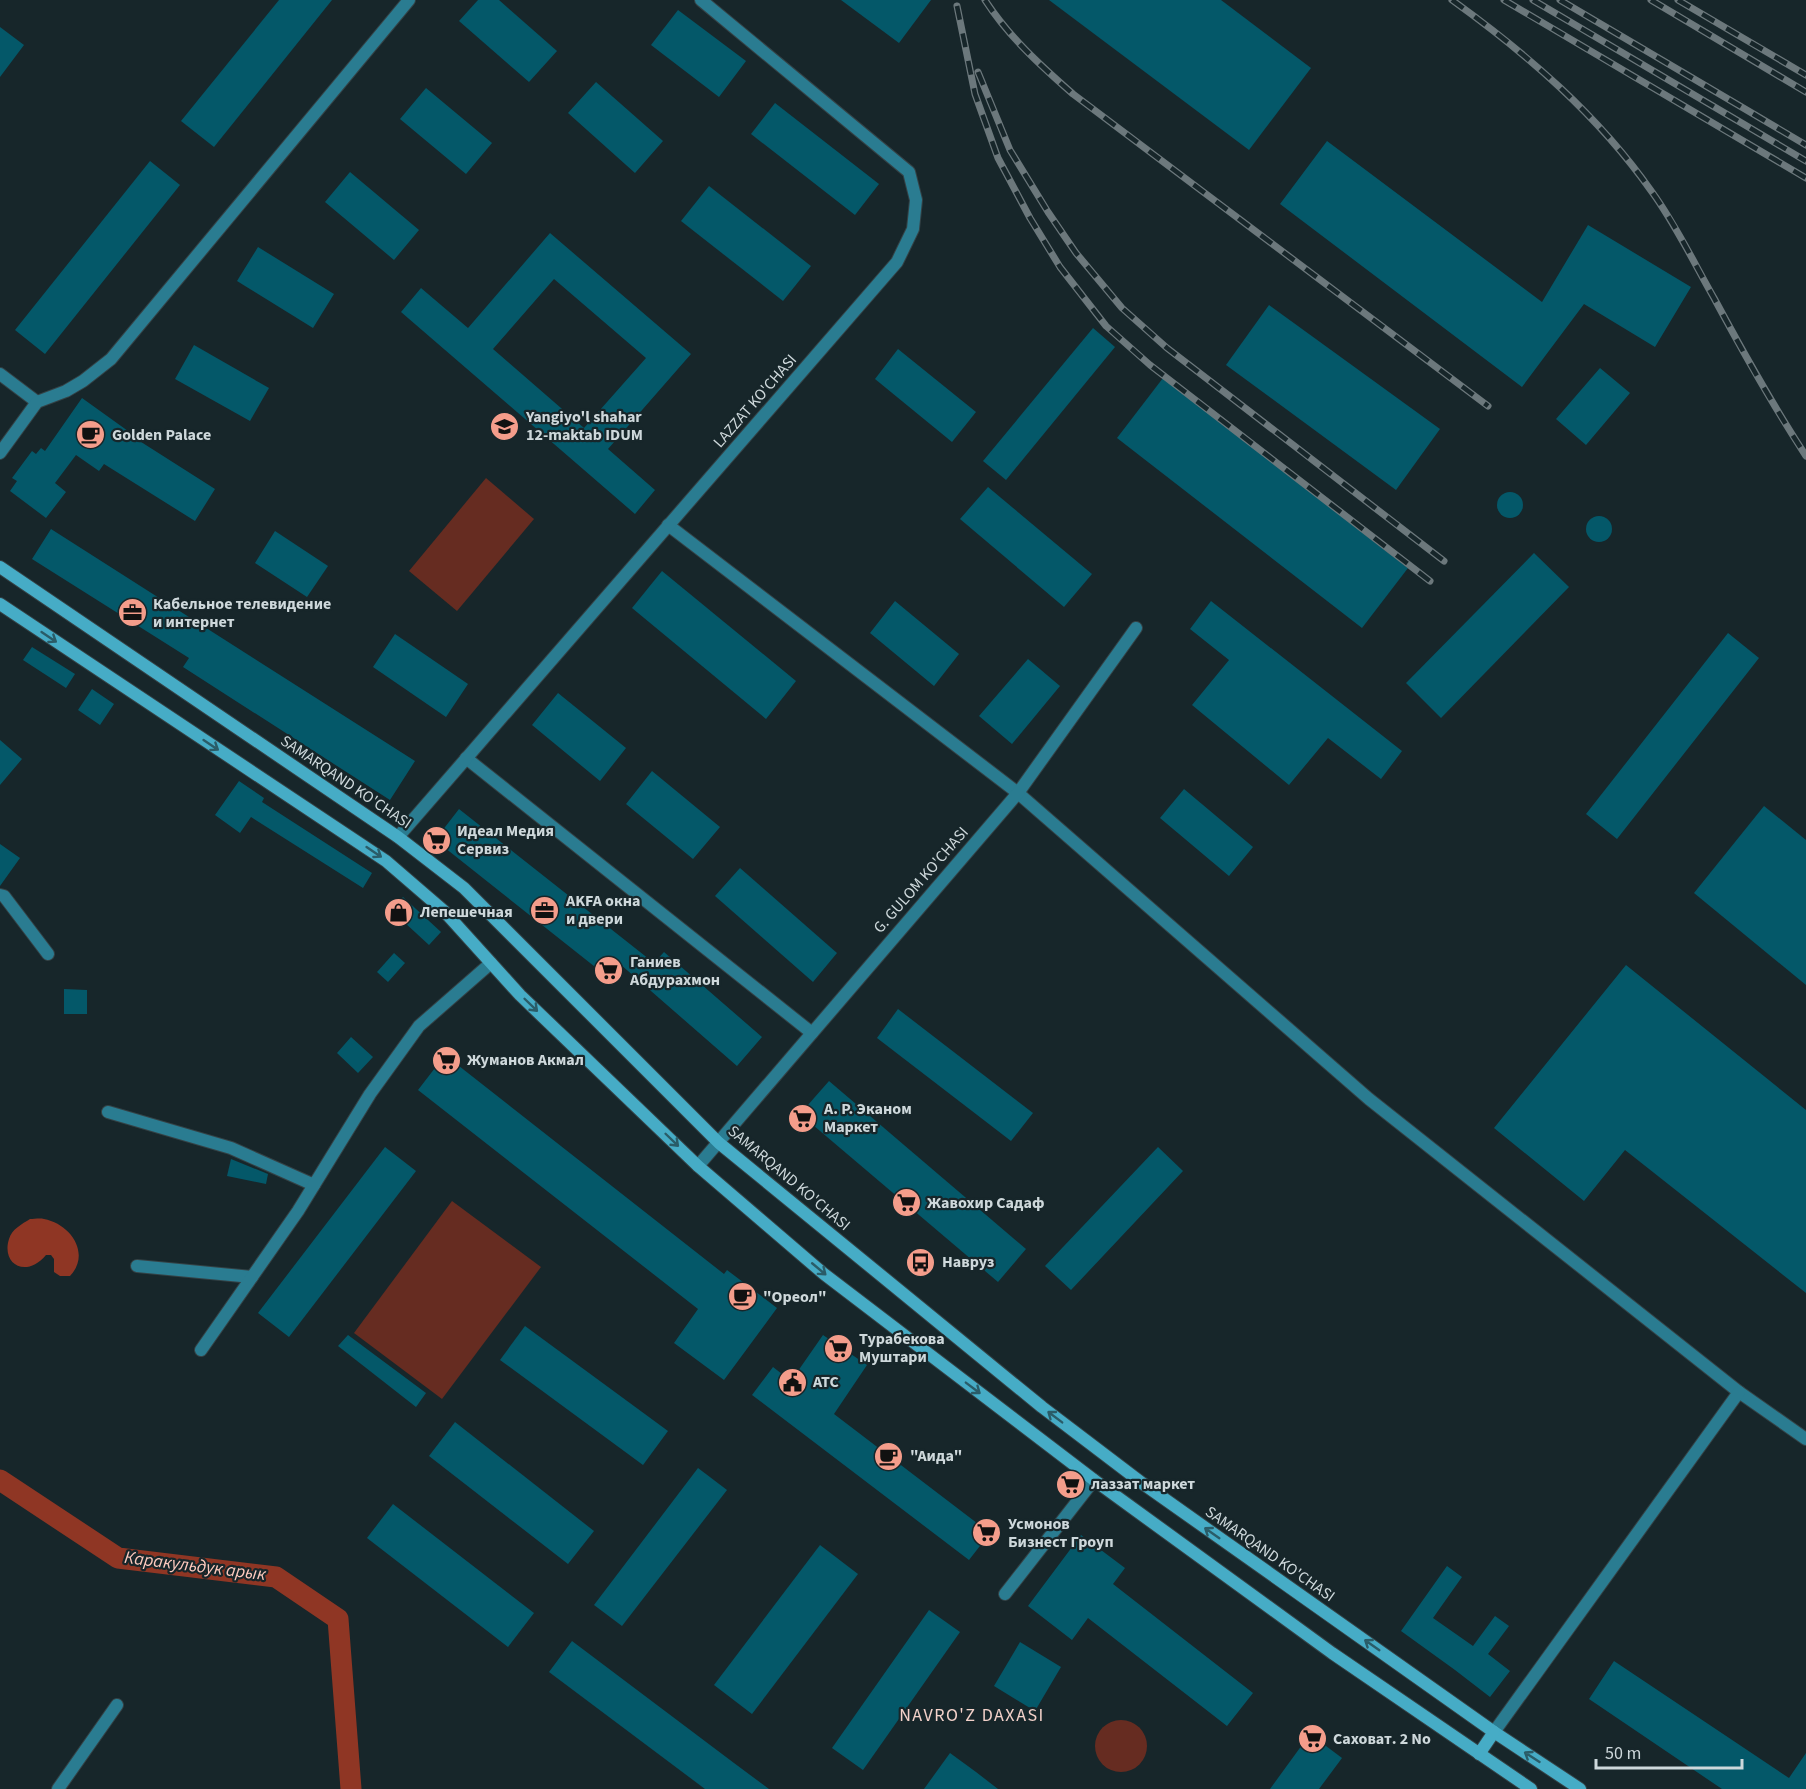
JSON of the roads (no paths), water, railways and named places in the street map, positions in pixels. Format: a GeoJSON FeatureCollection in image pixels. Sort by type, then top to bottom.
{"type":"FeatureCollection","features":[{"type":"Feature","properties":{"kind":"main road","name":"SAMARQAND KO'CHASI"},"geometry":{"type":"LineString","coordinates":[[0,567],[398,837],[464,888],[718,1143],[1032,1400],[1142,1483],[1494,1732],[1581,1789]]}},
{"type":"Feature","properties":{"kind":"main road"},"geometry":{"type":"LineString","coordinates":[[0,604],[386,861],[444,911],[520,995],[698,1166],[824,1274],[1094,1480],[1332,1653],[1531,1789]]}},
{"type":"Feature","properties":{"kind":"main road"},"geometry":{"type":"LineString","coordinates":[[1479,1754],[1494,1732]]}},
{"type":"Feature","properties":{"kind":"street"},"geometry":{"type":"LineString","coordinates":[[0,453],[38,402],[66,391],[83,381],[111,359],[409,0]]}},
{"type":"Feature","properties":{"kind":"street","name":"LAZZAT KO'CHASI"},"geometry":{"type":"LineString","coordinates":[[398,837],[897,262],[913,229],[916,200],[909,172],[701,0]]}},
{"type":"Feature","properties":{"kind":"street"},"geometry":{"type":"LineString","coordinates":[[0,374],[38,402]]}},
{"type":"Feature","properties":{"kind":"street"},"geometry":{"type":"LineString","coordinates":[[668,525],[1018,793],[1369,1098],[1739,1392],[1806,1439]]}},
{"type":"Feature","properties":{"kind":"street","name":"G. GULOM KO'CHASI"},"geometry":{"type":"LineString","coordinates":[[698,1166],[1018,793],[1136,628]]}},
{"type":"Feature","properties":{"kind":"street"},"geometry":{"type":"LineString","coordinates":[[466,758],[812,1033]]}},
{"type":"Feature","properties":{"kind":"street"},"geometry":{"type":"LineString","coordinates":[[0,895],[4,896],[48,954]]}},
{"type":"Feature","properties":{"kind":"street"},"geometry":{"type":"LineString","coordinates":[[201,1350],[298,1211],[370,1094],[419,1026],[491,963]]}},
{"type":"Feature","properties":{"kind":"street"},"geometry":{"type":"LineString","coordinates":[[108,1112],[231,1148],[314,1185]]}},
{"type":"Feature","properties":{"kind":"street"},"geometry":{"type":"LineString","coordinates":[[137,1266],[252,1277]]}},
{"type":"Feature","properties":{"kind":"street"},"geometry":{"type":"LineString","coordinates":[[1494,1732],[1739,1392]]}},
{"type":"Feature","properties":{"kind":"street"},"geometry":{"type":"LineString","coordinates":[[1005,1594],[1094,1480]]}},
{"type":"Feature","properties":{"kind":"street"},"geometry":{"type":"LineString","coordinates":[[58,1789],[117,1705]]}},
{"type":"Feature","properties":{"kind":"waterway","name":"Каракульдук арык"},"geometry":{"type":"LineString","coordinates":[[0,1480],[118,1558],[276,1577],[338,1619],[351,1789]]}},
{"type":"Feature","properties":{"kind":"railway"},"geometry":{"type":"LineString","coordinates":[[985,0],[1015,38],[1073,94],[1488,406]]}},
{"type":"Feature","properties":{"kind":"railway"},"geometry":{"type":"LineString","coordinates":[[1452,0],[1560,87],[1609,137],[1631,164],[1669,218],[1758,378],[1806,456]]}},
{"type":"Feature","properties":{"kind":"railway"},"geometry":{"type":"LineString","coordinates":[[1504,0],[1806,178]]}},
{"type":"Feature","properties":{"kind":"railway"},"geometry":{"type":"LineString","coordinates":[[1533,0],[1806,161]]}},
{"type":"Feature","properties":{"kind":"railway"},"geometry":{"type":"LineString","coordinates":[[1560,0],[1806,145]]}},
{"type":"Feature","properties":{"kind":"railway"},"geometry":{"type":"LineString","coordinates":[[1651,0],[1806,92]]}},
{"type":"Feature","properties":{"kind":"railway"},"geometry":{"type":"LineString","coordinates":[[1678,0],[1806,75]]}},
{"type":"Feature","properties":{"kind":"railway"},"geometry":{"type":"LineString","coordinates":[[957,6],[975,94],[998,158],[1030,218],[1060,267],[1106,326],[1150,365],[1430,581]]}},
{"type":"Feature","properties":{"kind":"railway"},"geometry":{"type":"LineString","coordinates":[[978,72],[1010,150],[1076,253],[1122,308],[1167,348],[1444,561]]}},
{"type":"Feature","properties":{"kind":"place","name":"Yangiyo'l shahar 12-maktab IDUM"},"geometry":{"type":"Point","coordinates":[505,426]}},
{"type":"Feature","properties":{"kind":"place","name":"Golden Palace"},"geometry":{"type":"Point","coordinates":[91,435]}},
{"type":"Feature","properties":{"kind":"place","name":"Кабельное телевидение и интернет"},"geometry":{"type":"Point","coordinates":[132,613]}},
{"type":"Feature","properties":{"kind":"place","name":"Идеал Медия Сервиз"},"geometry":{"type":"Point","coordinates":[436,840]}},
{"type":"Feature","properties":{"kind":"place","name":"AKFA окна и двери"},"geometry":{"type":"Point","coordinates":[545,910]}},
{"type":"Feature","properties":{"kind":"place","name":"Лепешечная"},"geometry":{"type":"Point","coordinates":[399,912]}},
{"type":"Feature","properties":{"kind":"place","name":"Ганиев Абдурахмон"},"geometry":{"type":"Point","coordinates":[609,971]}},
{"type":"Feature","properties":{"kind":"place","name":"Жуманов Акмал"},"geometry":{"type":"Point","coordinates":[446,1060]}},
{"type":"Feature","properties":{"kind":"place","name":"А. Р. Эканом Маркет"},"geometry":{"type":"Point","coordinates":[803,1118]}},
{"type":"Feature","properties":{"kind":"place","name":"Жавохир Садаф"},"geometry":{"type":"Point","coordinates":[906,1203]}},
{"type":"Feature","properties":{"kind":"place","name":"Навруз"},"geometry":{"type":"Point","coordinates":[921,1262]}},
{"type":"Feature","properties":{"kind":"place","name":"\"Ореол\""},"geometry":{"type":"Point","coordinates":[742,1297]}},
{"type":"Feature","properties":{"kind":"place","name":"Турабекова Муштари"},"geometry":{"type":"Point","coordinates":[838,1348]}},
{"type":"Feature","properties":{"kind":"place","name":"АТС"},"geometry":{"type":"Point","coordinates":[792,1382]}},
{"type":"Feature","properties":{"kind":"place","name":"\"Аида\""},"geometry":{"type":"Point","coordinates":[889,1456]}},
{"type":"Feature","properties":{"kind":"place","name":"лаззат маркет"},"geometry":{"type":"Point","coordinates":[1070,1484]}},
{"type":"Feature","properties":{"kind":"place","name":"Усмонов Бизнест Гроуп"},"geometry":{"type":"Point","coordinates":[987,1533]}},
{"type":"Feature","properties":{"kind":"place","name":"Саховат. 2 No"},"geometry":{"type":"Point","coordinates":[1312,1739]}},
{"type":"Feature","properties":{"kind":"district","name":"NAVRO'Z DAXASI"},"geometry":{"type":"Point","coordinates":[972,1715]}}]}
